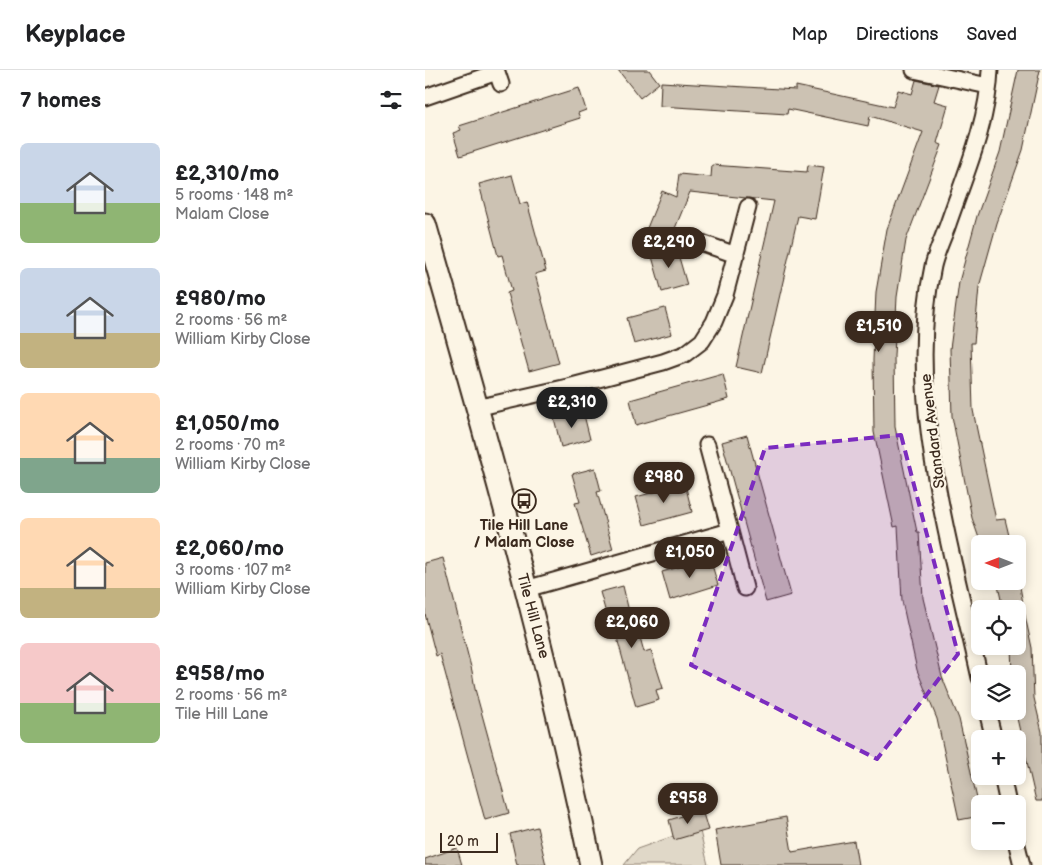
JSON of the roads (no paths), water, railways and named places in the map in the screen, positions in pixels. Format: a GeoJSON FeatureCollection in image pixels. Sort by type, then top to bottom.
{"type":"FeatureCollection","features":[{"type":"Feature","properties":{"kind":"main road","name":"Tile Hill Lane"},"geometry":{"type":"LineString","coordinates":[[425,224],[526,589],[566,745],[591,865]]}},
{"type":"Feature","properties":{"kind":"street"},"geometry":{"type":"LineString","coordinates":[[914,70],[988,86]]}},
{"type":"Feature","properties":{"kind":"street","name":"Standard Avenue"},"geometry":{"type":"LineString","coordinates":[[977,665],[945,520],[933,456],[924,387],[928,302],[933,265],[980,128],[990,70]]}},
{"type":"Feature","properties":{"kind":"street"},"geometry":{"type":"LineString","coordinates":[[425,97],[497,72],[501,84]]}},
{"type":"Feature","properties":{"kind":"street"},"geometry":{"type":"LineString","coordinates":[[476,408],[568,387],[685,354],[702,341],[715,322],[725,295],[748,207]]}},
{"type":"Feature","properties":{"kind":"street"},"geometry":{"type":"LineString","coordinates":[[702,244],[736,255]]}},
{"type":"Feature","properties":{"kind":"street"},"geometry":{"type":"LineString","coordinates":[[707,445],[745,588]]}},
{"type":"Feature","properties":{"kind":"street"},"geometry":{"type":"LineString","coordinates":[[526,589],[730,531]]}},
{"type":"Feature","properties":{"kind":"street"},"geometry":{"type":"LineString","coordinates":[[1019,850],[1022,865]]}},
{"type":"Feature","properties":{"kind":"place","name":"Tile Hill Lane / Malam Close"},"geometry":{"type":"Point","coordinates":[524,501]}}]}
